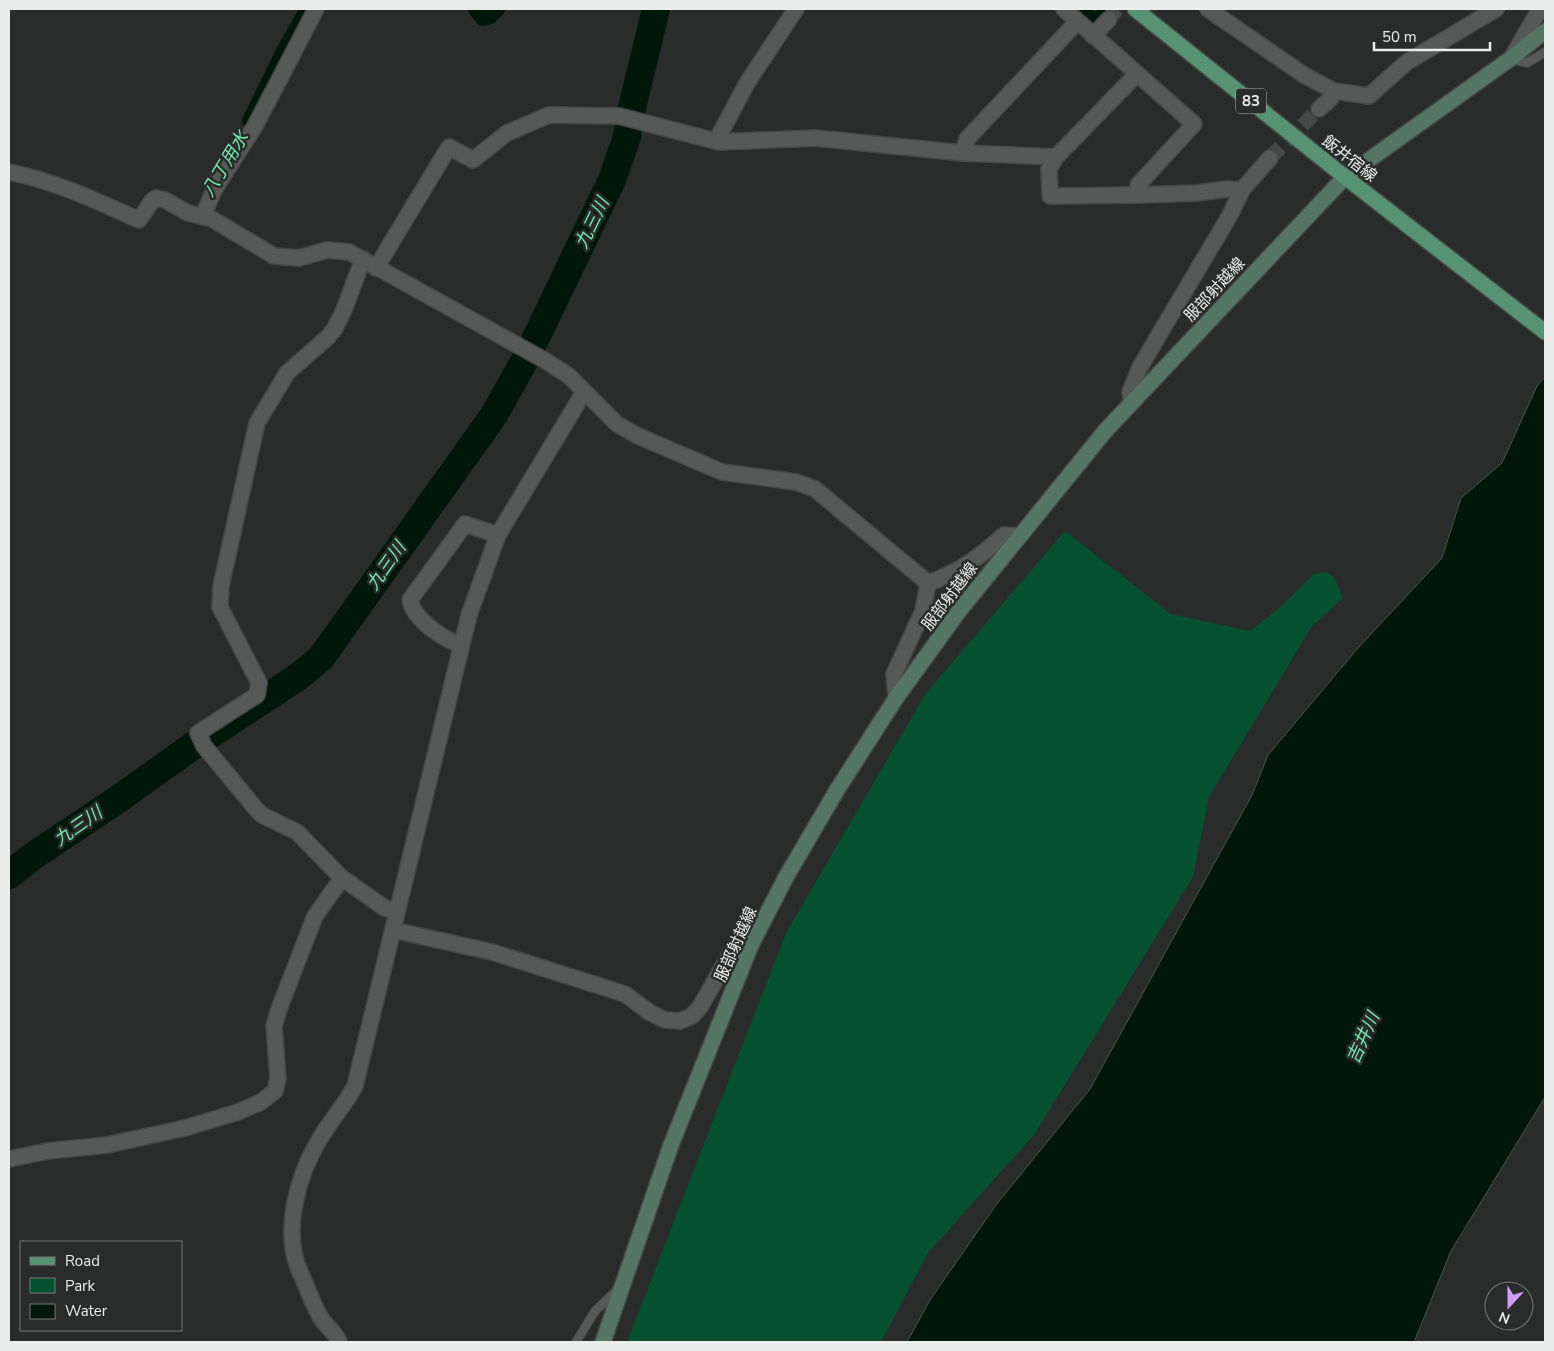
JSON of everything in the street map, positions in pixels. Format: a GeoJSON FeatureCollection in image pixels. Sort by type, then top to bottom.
{"type":"FeatureCollection","features":[{"type":"Feature","properties":{"kind":"main road","name":"飯井宿線"},"geometry":{"type":"LineString","coordinates":[[1135,9],[1345,177],[1545,332]]}},
{"type":"Feature","properties":{"kind":"main road","name":"服部射越線"},"geometry":{"type":"LineString","coordinates":[[603,1342],[671,1144],[751,945],[786,878],[837,790],[896,698],[959,611],[1106,430],[1345,177],[1510,59],[1545,31]]}},
{"type":"Feature","properties":{"kind":"street"},"geometry":{"type":"LineString","coordinates":[[203,216],[214,190],[255,126],[316,9]]}},
{"type":"Feature","properties":{"kind":"street"},"geometry":{"type":"LineString","coordinates":[[719,142],[720,134],[747,83],[796,9]]}},
{"type":"Feature","properties":{"kind":"street"},"geometry":{"type":"LineString","coordinates":[[1064,9],[1136,75],[1194,124],[1138,185],[1139,195]]}},
{"type":"Feature","properties":{"kind":"street"},"geometry":{"type":"LineString","coordinates":[[1208,9],[1304,74],[1334,90],[1369,96],[1407,62],[1496,9]]}},
{"type":"Feature","properties":{"kind":"street"},"geometry":{"type":"LineString","coordinates":[[1510,59],[1540,9]]}},
{"type":"Feature","properties":{"kind":"street"},"geometry":{"type":"LineString","coordinates":[[1093,36],[1109,19]]}},
{"type":"Feature","properties":{"kind":"street"},"geometry":{"type":"LineString","coordinates":[[963,153],[966,139],[1077,22]]}},
{"type":"Feature","properties":{"kind":"street"},"geometry":{"type":"LineString","coordinates":[[1136,75],[1056,157],[1049,169],[1050,196],[1139,195],[1196,193],[1228,189],[1242,190]]}},
{"type":"Feature","properties":{"kind":"street"},"geometry":{"type":"LineString","coordinates":[[1319,109],[1331,98],[1334,90]]}},
{"type":"Feature","properties":{"kind":"street"},"geometry":{"type":"LineString","coordinates":[[376,268],[449,147],[473,160],[507,132],[549,115],[619,116],[719,142],[815,138],[963,153],[1056,157]]}},
{"type":"Feature","properties":{"kind":"street"},"geometry":{"type":"LineString","coordinates":[[1132,403],[1130,392],[1140,367],[1230,215],[1242,190],[1270,158]]}},
{"type":"Feature","properties":{"kind":"street"},"geometry":{"type":"LineString","coordinates":[[9,172],[30,176],[85,196],[139,220],[152,201],[156,198],[165,200],[188,213],[212,219],[274,256],[299,258],[327,250],[339,250],[363,259],[376,268],[546,361],[569,376],[616,424],[638,436],[685,458],[722,472],[796,482],[816,489],[928,583]]}},
{"type":"Feature","properties":{"kind":"street"},"geometry":{"type":"LineString","coordinates":[[363,259],[344,310],[334,328],[322,343],[287,373],[258,423],[220,586],[220,607],[259,683],[259,688],[257,695],[198,733],[204,746],[262,815],[298,832],[342,878],[385,908],[397,912]]}},
{"type":"Feature","properties":{"kind":"street"},"geometry":{"type":"LineString","coordinates":[[338,1342],[338,1338],[322,1320],[294,1259],[292,1234],[297,1191],[306,1165],[319,1140],[344,1106],[355,1086],[469,615],[498,536],[584,392]]}},
{"type":"Feature","properties":{"kind":"street"},"geometry":{"type":"LineString","coordinates":[[461,645],[447,640],[412,610],[410,600],[465,524],[498,536]]}},
{"type":"Feature","properties":{"kind":"street"},"geometry":{"type":"LineString","coordinates":[[928,583],[950,576],[985,552],[1004,535],[1018,536]]}},
{"type":"Feature","properties":{"kind":"street"},"geometry":{"type":"LineString","coordinates":[[896,698],[894,674],[923,610],[928,583]]}},
{"type":"Feature","properties":{"kind":"street"},"geometry":{"type":"LineString","coordinates":[[9,1159],[48,1151],[108,1145],[185,1128],[238,1112],[261,1102],[275,1091],[278,1078],[274,1026],[279,1009],[315,916],[322,903],[342,878]]}},
{"type":"Feature","properties":{"kind":"street"},"geometry":{"type":"LineString","coordinates":[[393,930],[492,952],[625,994],[649,1012],[665,1020],[680,1021],[692,1016],[700,1007],[731,953],[751,945]]}},
{"type":"Feature","properties":{"kind":"lane"},"geometry":{"type":"LineString","coordinates":[[1510,59],[1527,63],[1545,52]]}},
{"type":"Feature","properties":{"kind":"lane"},"geometry":{"type":"LineString","coordinates":[[576,1342],[595,1311],[622,1285]]}},
{"type":"Feature","properties":{"kind":"green space"},"geometry":{"type":"Polygon","coordinates":[[[1065,531],[1171,614],[1250,631],[1279,608],[1314,574],[1327,572],[1335,579],[1343,598],[1312,626],[1209,797],[1193,877],[1034,1135],[928,1253],[881,1342],[627,1342],[786,933],[926,693],[1065,531]]]}},
{"type":"Feature","properties":{"kind":"water","name":"吉井川"},"geometry":{"type":"Polygon","coordinates":[[[1545,377],[1545,1097],[1451,1251],[1414,1342],[907,1342],[930,1300],[996,1205],[1090,1089],[1252,795],[1268,755],[1358,648],[1442,558],[1461,498],[1502,463],[1537,386],[1545,377]]]}},
{"type":"Feature","properties":{"kind":"waterway","name":"八丁用水"},"geometry":{"type":"LineString","coordinates":[[250,121],[284,51],[308,9]]}},
{"type":"Feature","properties":{"kind":"waterway","name":"八丁用水"},"geometry":{"type":"LineString","coordinates":[[476,9],[483,18],[490,16],[497,9]]}},
{"type":"Feature","properties":{"kind":"waterway","name":"九三川"},"geometry":{"type":"LineString","coordinates":[[631,112],[656,9]]}},
{"type":"Feature","properties":{"kind":"waterway","name":"八丁用水"},"geometry":{"type":"LineString","coordinates":[[1079,9],[1095,22],[1102,17]]}},
{"type":"Feature","properties":{"kind":"waterway","name":"九三川"},"geometry":{"type":"LineString","coordinates":[[532,346],[612,180],[627,137],[629,123]]}},
{"type":"Feature","properties":{"kind":"waterway","name":"九三川"},"geometry":{"type":"LineString","coordinates":[[205,738],[298,677],[321,658],[494,415],[527,356]]}},
{"type":"Feature","properties":{"kind":"waterway","name":"九三川"},"geometry":{"type":"LineString","coordinates":[[9,875],[33,856],[117,800],[197,743]]}},
{"type":"Feature","properties":{"kind":"tunnel"},"geometry":{"type":"LineString","coordinates":[[1109,19],[1117,9]]}},
{"type":"Feature","properties":{"kind":"tunnel"},"geometry":{"type":"LineString","coordinates":[[1270,158],[1319,109]]}}]}
